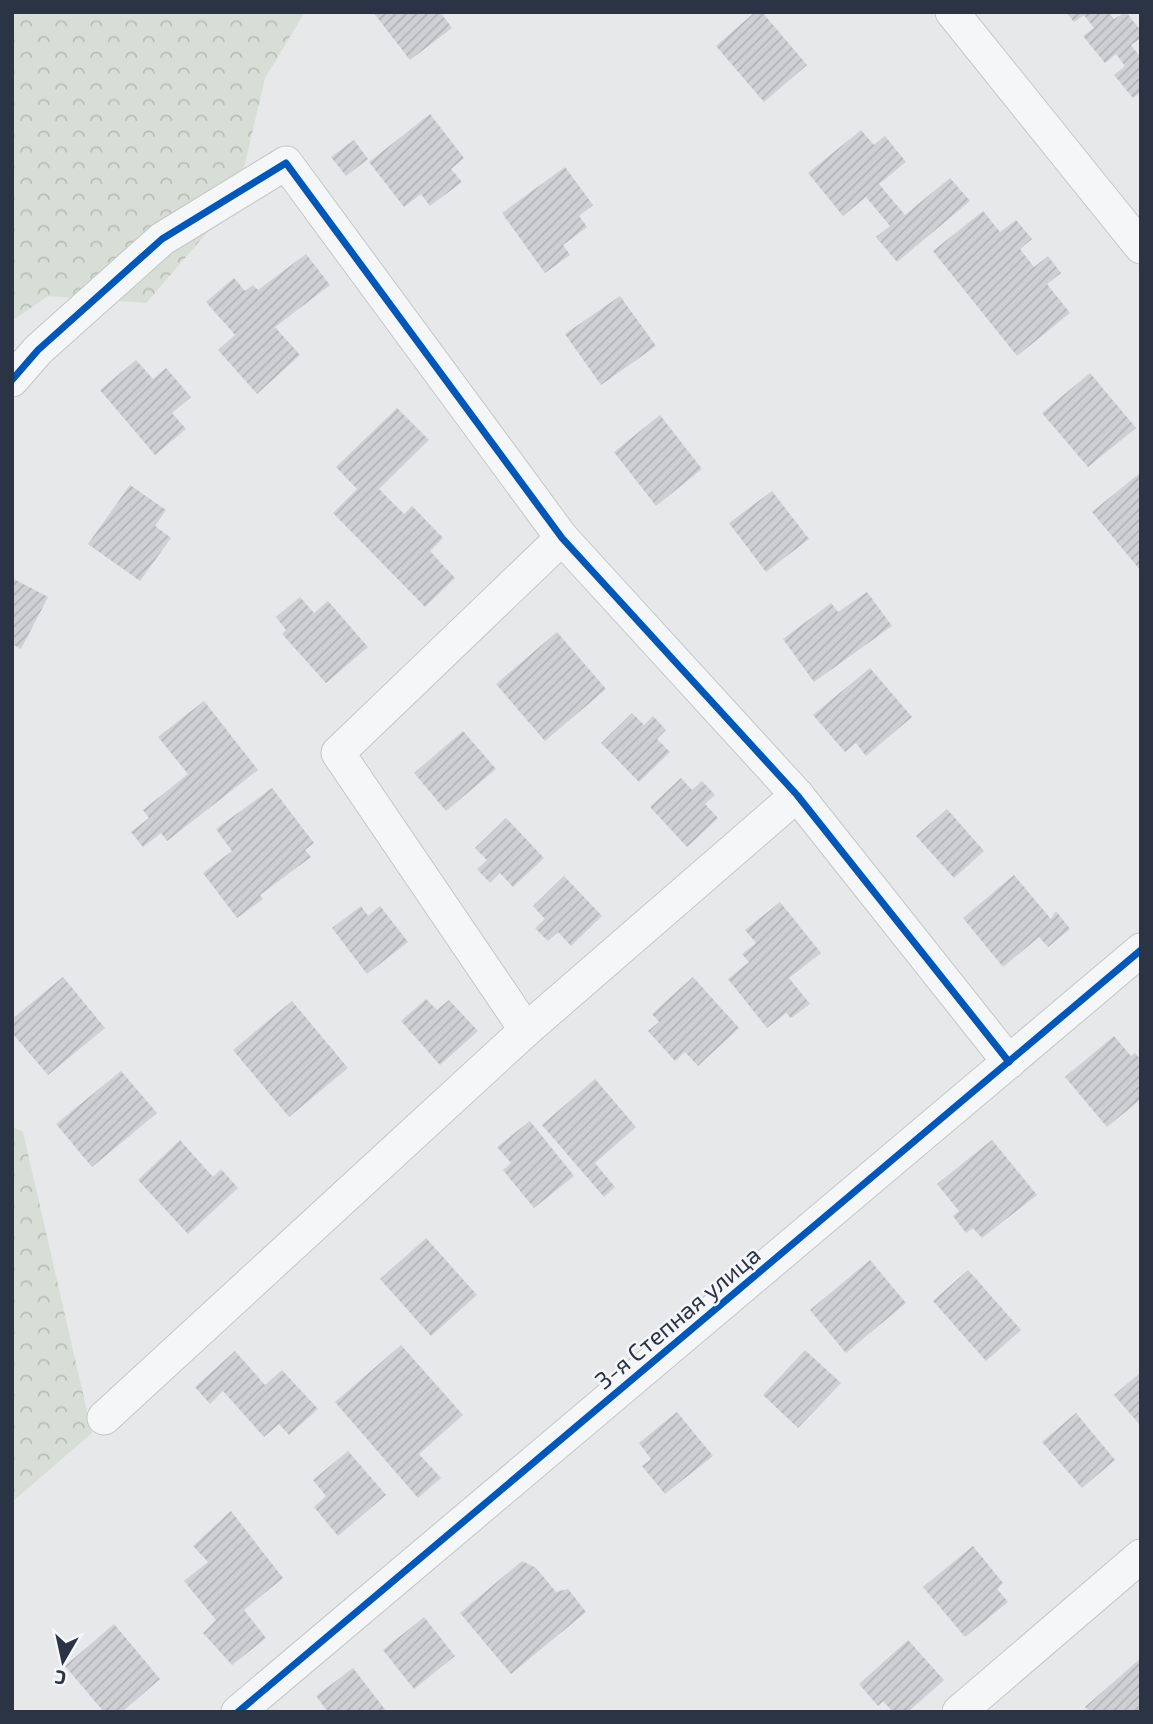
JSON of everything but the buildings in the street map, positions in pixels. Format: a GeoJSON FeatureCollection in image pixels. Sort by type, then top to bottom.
{"type":"FeatureCollection","features":[{"type":"Feature","properties":{"kind":"street"},"geometry":{"type":"LineString","coordinates":[[952,12],[1141,247]]}},
{"type":"Feature","properties":{"kind":"street"},"geometry":{"type":"LineString","coordinates":[[12,380],[38,350],[162,239],[286,163],[562,538],[797,795],[1009,1062]]}},
{"type":"Feature","properties":{"kind":"street"},"geometry":{"type":"LineString","coordinates":[[526,1030],[338,754],[562,538]]}},
{"type":"Feature","properties":{"kind":"street"},"geometry":{"type":"LineString","coordinates":[[104,1418],[526,1030],[797,795]]}},
{"type":"Feature","properties":{"kind":"street","name":"3-я Степная улица"},"geometry":{"type":"LineString","coordinates":[[238,1712],[1141,950]]}},
{"type":"Feature","properties":{"kind":"street"},"geometry":{"type":"LineString","coordinates":[[959,1712],[1141,1556]]}},
{"type":"Feature","properties":{"kind":"green space"},"geometry":{"type":"Polygon","coordinates":[[[12,12],[305,12],[265,78],[237,198],[146,303],[48,296],[12,321],[12,12]]]}},
{"type":"Feature","properties":{"kind":"green space"},"geometry":{"type":"Polygon","coordinates":[[[12,1127],[23,1132],[92,1433],[12,1502],[12,1127]]]}},
{"type":"Feature","properties":{"kind":"cycle path"},"geometry":{"type":"LineString","coordinates":[[12,380],[38,350],[162,239],[286,163],[562,538],[797,795],[1009,1062]]}},
{"type":"Feature","properties":{"kind":"cycle path"},"geometry":{"type":"LineString","coordinates":[[238,1712],[1141,950]]}}]}
